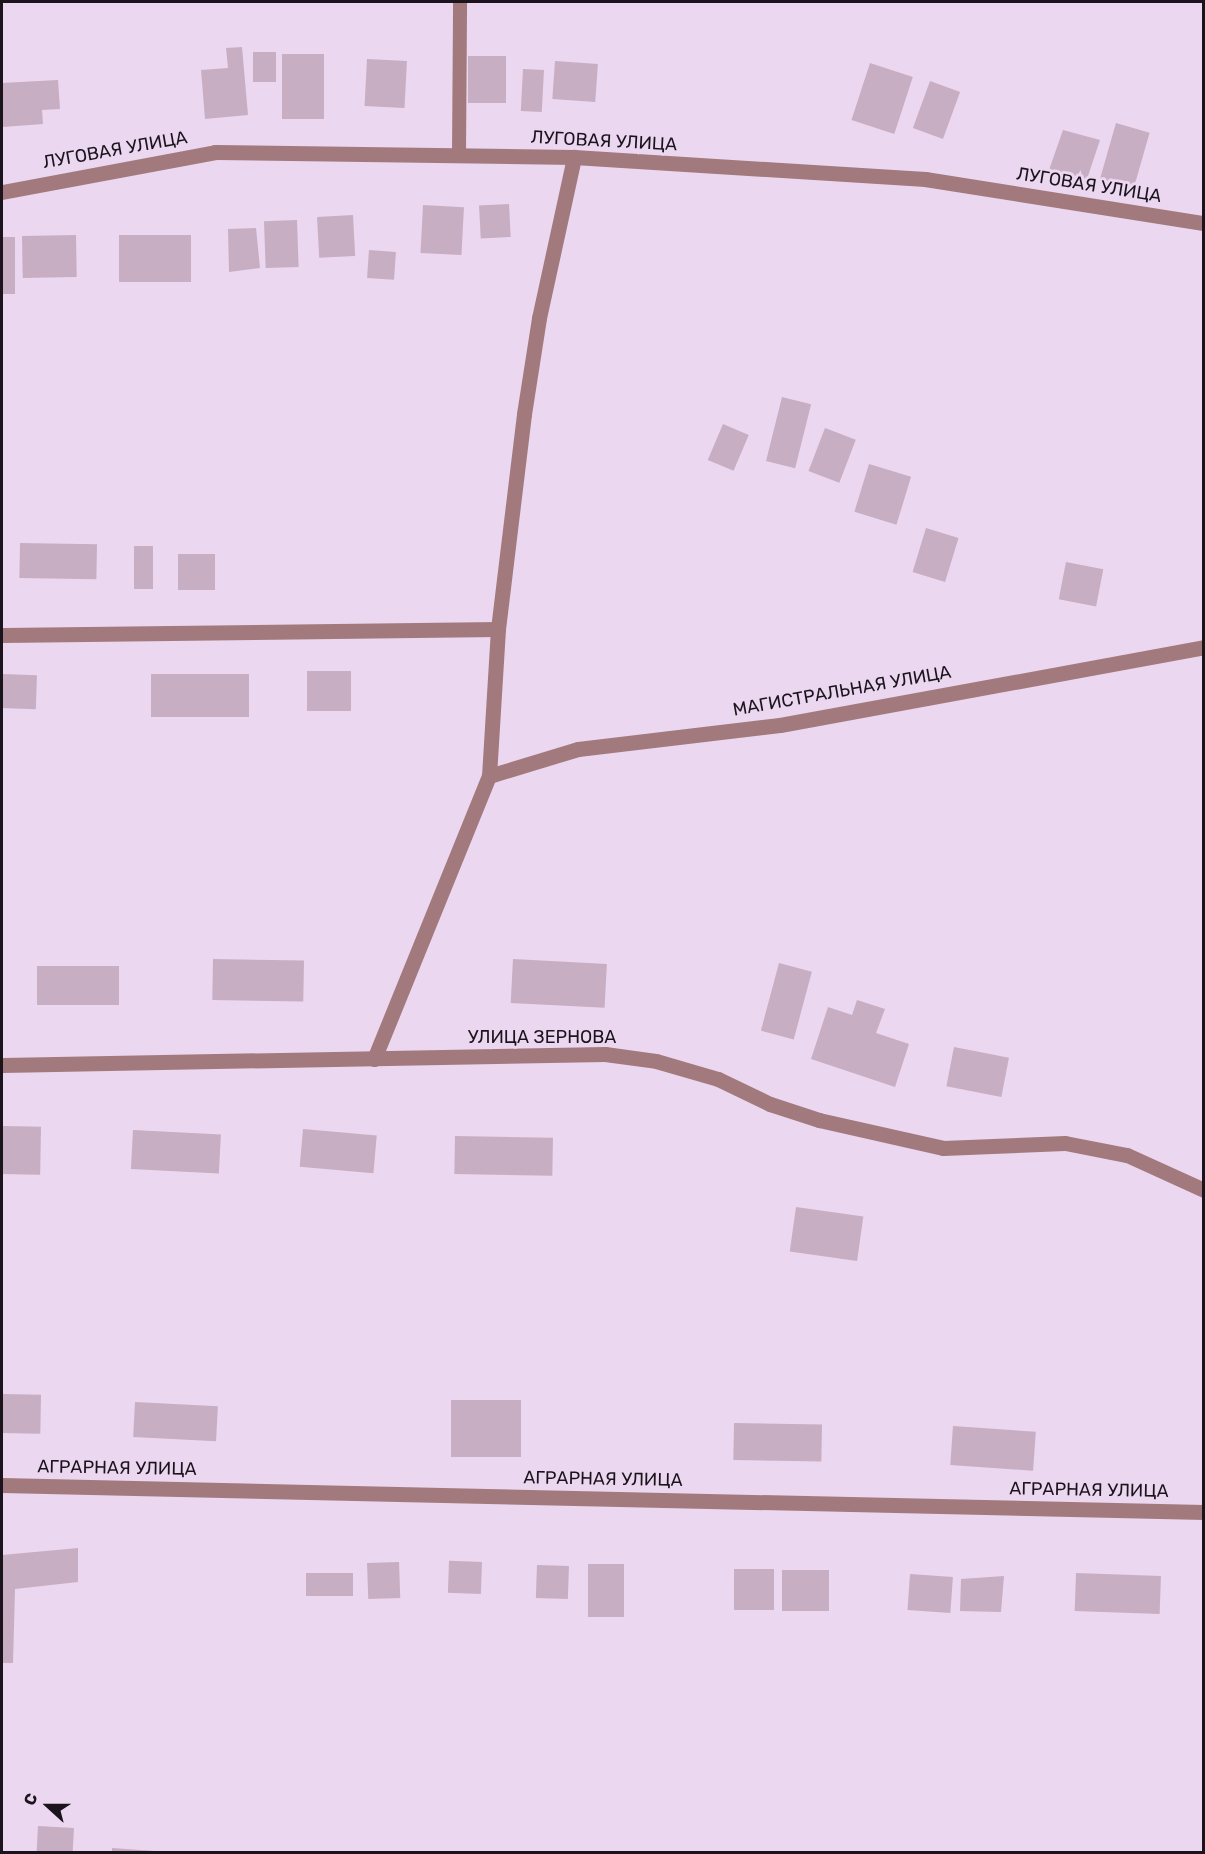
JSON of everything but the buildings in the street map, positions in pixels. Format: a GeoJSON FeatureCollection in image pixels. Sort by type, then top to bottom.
{"type":"FeatureCollection","features":[{"type":"Feature","properties":{"kind":"street","name":"ЛУГОВАЯ УЛИЦА"},"geometry":{"type":"LineString","coordinates":[[2,192],[215,152],[574,157],[925,179],[1203,223]]}},
{"type":"Feature","properties":{"kind":"street"},"geometry":{"type":"LineString","coordinates":[[374,1059],[489,776],[498,629],[539,318],[574,157]]}},
{"type":"Feature","properties":{"kind":"street"},"geometry":{"type":"LineString","coordinates":[[2,635],[498,629]]}},
{"type":"Feature","properties":{"kind":"street","name":"МАГИСТРАЛЬНАЯ УЛИЦА"},"geometry":{"type":"LineString","coordinates":[[489,776],[578,749],[780,725],[1203,647]]}},
{"type":"Feature","properties":{"kind":"street","name":"УЛИЦА ЗЕРНОВА"},"geometry":{"type":"LineString","coordinates":[[2,1065],[605,1054],[656,1061],[718,1079],[770,1104],[819,1120],[943,1148],[1065,1143],[1127,1155],[1203,1190]]}},
{"type":"Feature","properties":{"kind":"street","name":"АГРАРНАЯ УЛИЦА"},"geometry":{"type":"LineString","coordinates":[[2,1485],[1203,1512]]}},
{"type":"Feature","properties":{"kind":"lane"},"geometry":{"type":"LineString","coordinates":[[459,155],[460,2]]}}]}
